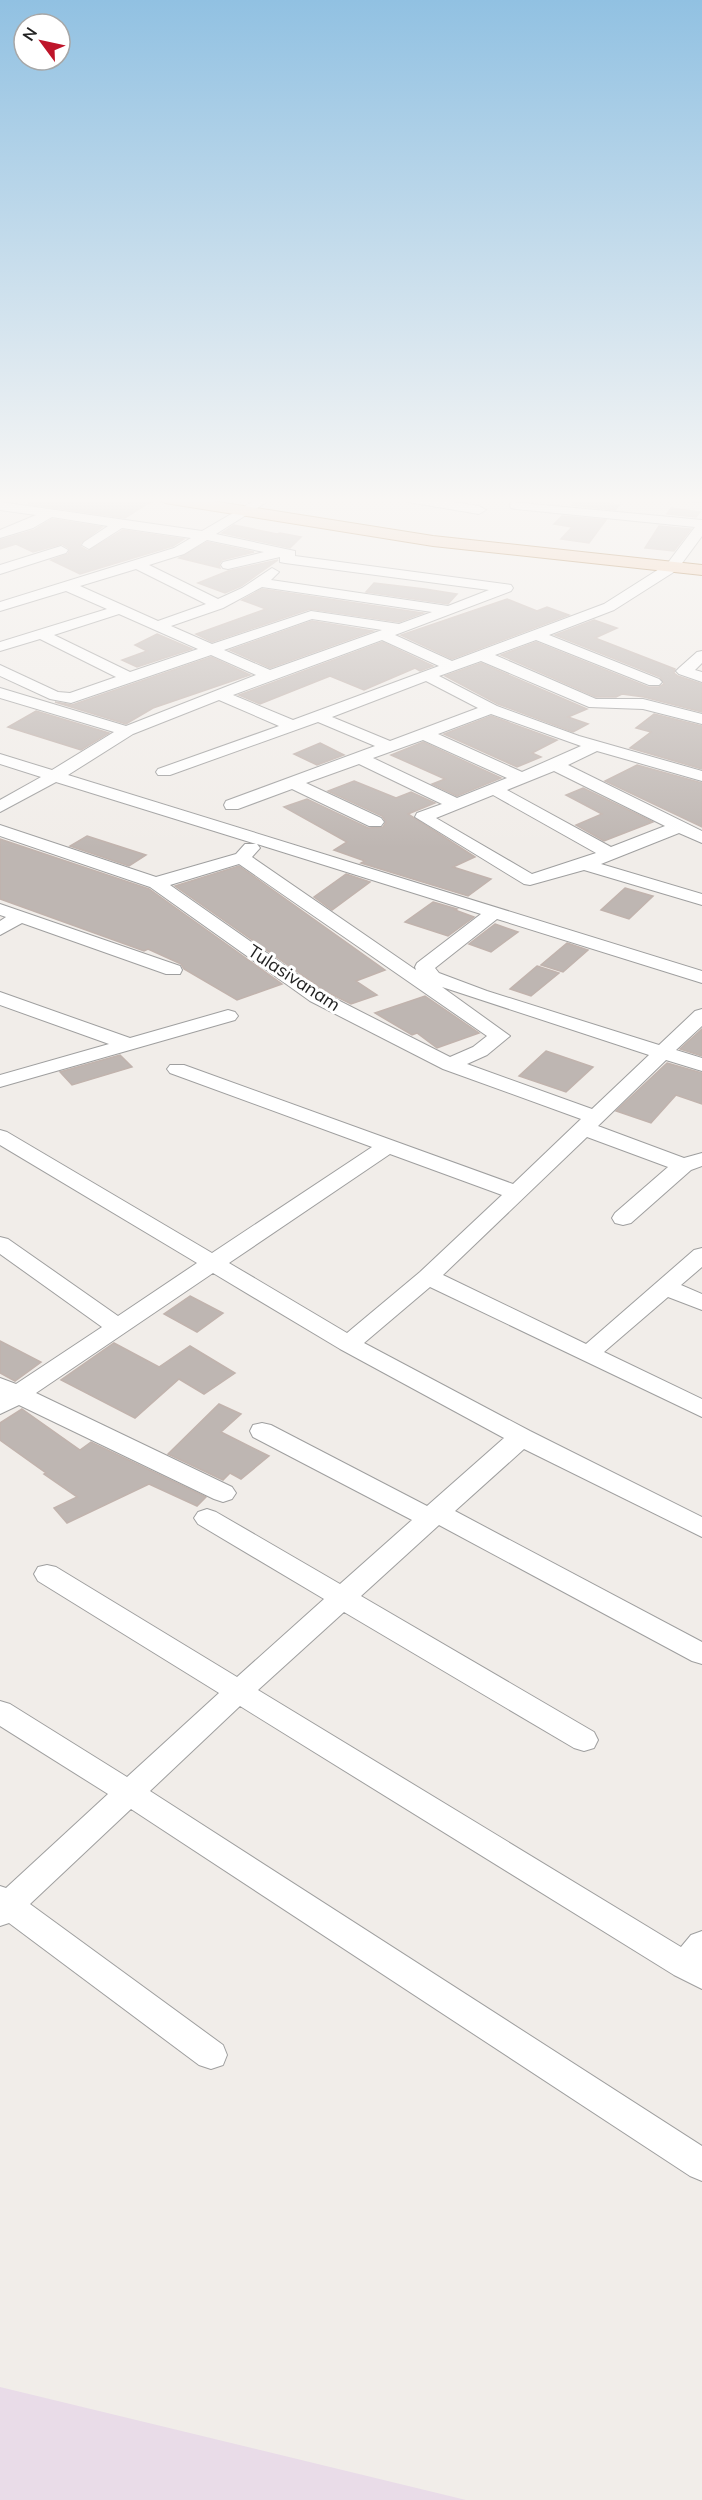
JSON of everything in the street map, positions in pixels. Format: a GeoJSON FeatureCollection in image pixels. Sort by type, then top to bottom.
{"type":"FeatureCollection","features":[{"type":"Feature","properties":{"kind":"street"},"geometry":{"type":"LineString","coordinates":[[0,647],[103,615]]}},
{"type":"Feature","properties":{"kind":"street"},"geometry":{"type":"LineString","coordinates":[[133,615],[269,675]]}},
{"type":"Feature","properties":{"kind":"street"},"geometry":{"type":"LineString","coordinates":[[158,626],[188,615]]}},
{"type":"Feature","properties":{"kind":"street"},"geometry":{"type":"LineString","coordinates":[[0,670],[55,696],[71,698],[311,615],[401,628]]}},
{"type":"Feature","properties":{"kind":"street"},"geometry":{"type":"LineString","coordinates":[[0,807],[127,731],[269,675],[439,615]]}},
{"type":"Feature","properties":{"kind":"street"},"geometry":{"type":"LineString","coordinates":[[164,772],[318,717],[588,615]]}},
{"type":"Feature","properties":{"kind":"street"},"geometry":{"type":"LineString","coordinates":[[41,634],[130,678]]}},
{"type":"Feature","properties":{"kind":"street"},"geometry":{"type":"LineString","coordinates":[[534,634],[654,682]]}},
{"type":"Feature","properties":{"kind":"street"},"geometry":{"type":"LineString","coordinates":[[383,635],[451,666]]}},
{"type":"Feature","properties":{"kind":"street"},"geometry":{"type":"LineString","coordinates":[[480,655],[594,704],[643,704],[702,719]]}},
{"type":"Feature","properties":{"kind":"street"},"geometry":{"type":"LineString","coordinates":[[702,655],[684,672],[702,677]]}},
{"type":"Feature","properties":{"kind":"street"},"geometry":{"type":"LineString","coordinates":[[425,675],[491,709],[595,746],[698,770]]}},
{"type":"Feature","properties":{"kind":"street"},"geometry":{"type":"LineString","coordinates":[[0,693],[127,731]]}},
{"type":"Feature","properties":{"kind":"street"},"geometry":{"type":"LineString","coordinates":[[220,695],[293,726]]}},
{"type":"Feature","properties":{"kind":"street"},"geometry":{"type":"LineString","coordinates":[[232,805],[491,709]]}},
{"type":"Feature","properties":{"kind":"street"},"geometry":{"type":"LineString","coordinates":[[318,717],[390,747]]}},
{"type":"Feature","properties":{"kind":"street"},"geometry":{"type":"LineString","coordinates":[[424,734],[523,779]]}},
{"type":"Feature","properties":{"kind":"street"},"geometry":{"type":"LineString","coordinates":[[595,746],[523,779],[423,818],[527,879],[535,879],[584,864],[679,827]]}},
{"type":"Feature","properties":{"kind":"street"},"geometry":{"type":"LineString","coordinates":[[360,758],[456,804]]}},
{"type":"Feature","properties":{"kind":"street"},"geometry":{"type":"LineString","coordinates":[[0,759],[702,977]]}},
{"type":"Feature","properties":{"kind":"street"},"geometry":{"type":"LineString","coordinates":[[555,765],[702,838]]}},
{"type":"Feature","properties":{"kind":"street"},"geometry":{"type":"LineString","coordinates":[[293,783],[375,822]]}},
{"type":"Feature","properties":{"kind":"street"},"geometry":{"type":"LineString","coordinates":[[495,790],[610,854]]}},
{"type":"Feature","properties":{"kind":"street","name":"Tulasivanam"},"geometry":{"type":"LineString","coordinates":[[0,830],[156,883],[316,997],[450,1065],[589,1123],[692,1162]]}},
{"type":"Feature","properties":{"kind":"street"},"geometry":{"type":"LineString","coordinates":[[156,883],[242,858],[257,840]]}},
{"type":"Feature","properties":{"kind":"street"},"geometry":{"type":"LineString","coordinates":[[242,858],[500,1036],[480,1051],[450,1065]]}},
{"type":"Feature","properties":{"kind":"street"},"geometry":{"type":"LineString","coordinates":[[584,864],[702,900]]}},
{"type":"Feature","properties":{"kind":"street"},"geometry":{"type":"LineString","coordinates":[[0,909],[173,970]]}},
{"type":"Feature","properties":{"kind":"street"},"geometry":{"type":"LineString","coordinates":[[494,913],[424,967],[426,972],[432,977],[480,995],[702,1065]]}},
{"type":"Feature","properties":{"kind":"street"},"geometry":{"type":"LineString","coordinates":[[0,928],[21,916]]}},
{"type":"Feature","properties":{"kind":"street"},"geometry":{"type":"LineString","coordinates":[[0,998],[129,1044]]}},
{"type":"Feature","properties":{"kind":"street"},"geometry":{"type":"LineString","coordinates":[[348,1344],[428,1277],[702,1015]]}},
{"type":"Feature","properties":{"kind":"street"},"geometry":{"type":"LineString","coordinates":[[0,1081],[228,1016]]}},
{"type":"Feature","properties":{"kind":"street"},"geometry":{"type":"LineString","coordinates":[[177,1069],[515,1192]]}},
{"type":"Feature","properties":{"kind":"street"},"geometry":{"type":"LineString","coordinates":[[0,1136],[212,1265],[348,1344],[522,1437],[702,1528]]}},
{"type":"Feature","properties":{"kind":"street"},"geometry":{"type":"LineString","coordinates":[[6,1396],[118,1327],[388,1145]]}},
{"type":"Feature","properties":{"kind":"street"},"geometry":{"type":"LineString","coordinates":[[623,1218],[692,1162]]}},
{"type":"Feature","properties":{"kind":"street"},"geometry":{"type":"LineString","coordinates":[[0,1244],[118,1327]]}},
{"type":"Feature","properties":{"kind":"street"},"geometry":{"type":"LineString","coordinates":[[588,1354],[702,1255]]}},
{"type":"Feature","properties":{"kind":"street"},"geometry":{"type":"LineString","coordinates":[[428,1277],[702,1408]]}},
{"type":"Feature","properties":{"kind":"street"},"geometry":{"type":"LineString","coordinates":[[665,1287],[702,1304]]}},
{"type":"Feature","properties":{"kind":"street"},"geometry":{"type":"LineString","coordinates":[[6,1396],[223,1493]]}},
{"type":"Feature","properties":{"kind":"street"},"geometry":{"type":"LineString","coordinates":[[262,1431],[433,1515],[702,1654]]}},
{"type":"Feature","properties":{"kind":"street"},"geometry":{"type":"LineString","coordinates":[[211,2055],[3,1905],[522,1437]]}},
{"type":"Feature","properties":{"kind":"street"},"geometry":{"type":"LineString","coordinates":[[207,1518],[584,1740]]}},
{"type":"Feature","properties":{"kind":"street"},"geometry":{"type":"LineString","coordinates":[[47,1574],[239,1691],[696,1962]]}},
{"type":"Feature","properties":{"kind":"street"},"geometry":{"type":"LineString","coordinates":[[0,1712],[128,1792],[702,2164]]}},
{"type":"Feature","properties":{"kind":"shaded area"},"geometry":{"type":"Polygon","coordinates":[[[0,2387],[466,2500],[0,2500],[0,2387]]]}},
{"type":"Feature","properties":{"kind":"building"},"geometry":{"type":"Polygon","coordinates":[[[250,615],[293,615],[212,642],[196,634],[250,615]]]}},
{"type":"Feature","properties":{"kind":"building"},"geometry":{"type":"Polygon","coordinates":[[[349,615],[419,615],[399,622],[349,615]]]}},
{"type":"Feature","properties":{"kind":"building"},"geometry":{"type":"Polygon","coordinates":[[[461,615],[569,615],[452,659],[401,635],[461,615]]]}},
{"type":"Feature","properties":{"kind":"building"},"geometry":{"type":"Polygon","coordinates":[[[594,620],[617,628],[595,638],[675,669],[674,673],[678,676],[702,684],[702,712],[644,697],[622,694],[616,697],[596,697],[501,655],[536,642],[648,687],[659,687],[664,684],[660,677],[555,635],[594,620]]]}},
{"type":"Feature","properties":{"kind":"building"},"geometry":{"type":"Polygon","coordinates":[[[312,621],[373,631],[270,668],[230,650],[312,621]]]}},
{"type":"Feature","properties":{"kind":"building"},"geometry":{"type":"Polygon","coordinates":[[[157,634],[192,649],[137,667],[122,660],[147,651],[135,645],[157,634]]]}},
{"type":"Feature","properties":{"kind":"building"},"geometry":{"type":"Polygon","coordinates":[[[382,642],[433,666],[420,671],[415,668],[364,690],[330,676],[260,704],[239,695],[382,642]]]}},
{"type":"Feature","properties":{"kind":"building"},"geometry":{"type":"Polygon","coordinates":[[[211,657],[250,675],[153,708],[126,724],[55,702],[72,705],[211,657]]]}},
{"type":"Feature","properties":{"kind":"building"},"geometry":{"type":"Polygon","coordinates":[[[481,663],[587,709],[568,717],[588,724],[573,732],[498,704],[445,676],[481,663]]]}},
{"type":"Feature","properties":{"kind":"building"},"geometry":{"type":"Polygon","coordinates":[[[36,711],[109,733],[81,750],[8,727],[36,711]]]}},
{"type":"Feature","properties":{"kind":"building"},"geometry":{"type":"Polygon","coordinates":[[[654,714],[702,726],[702,769],[630,748],[651,732],[636,728],[654,714]]]}},
{"type":"Feature","properties":{"kind":"building"},"geometry":{"type":"Polygon","coordinates":[[[491,716],[557,740],[532,753],[541,757],[517,767],[444,734],[491,716]]]}},
{"type":"Feature","properties":{"kind":"building"},"geometry":{"type":"Polygon","coordinates":[[[423,742],[501,778],[457,796],[432,784],[445,779],[391,755],[423,742]]]}},
{"type":"Feature","properties":{"kind":"building"},"geometry":{"type":"Polygon","coordinates":[[[320,743],[344,755],[317,765],[294,754],[320,743]]]}},
{"type":"Feature","properties":{"kind":"building"},"geometry":{"type":"Polygon","coordinates":[[[637,765],[702,783],[702,827],[605,781],[637,765]]]}},
{"type":"Feature","properties":{"kind":"building"},"geometry":{"type":"Polygon","coordinates":[[[354,781],[396,798],[411,792],[435,803],[408,814],[475,857],[453,867],[491,879],[468,896],[361,863],[365,861],[334,850],[347,842],[284,807],[307,799],[368,828],[383,827],[386,822],[382,816],[328,791],[354,781]]]}},
{"type":"Feature","properties":{"kind":"building"},"geometry":{"type":"Polygon","coordinates":[[[583,788],[653,822],[604,841],[576,825],[602,814],[566,795],[583,788]]]}},
{"type":"Feature","properties":{"kind":"building"},"geometry":{"type":"Polygon","coordinates":[[[87,836],[146,855],[129,866],[70,846],[87,836]]]}},
{"type":"Feature","properties":{"kind":"building"},"geometry":{"type":"Polygon","coordinates":[[[0,839],[149,889],[282,984],[237,1000],[184,969],[181,964],[148,949],[144,951],[0,899],[0,839]]]}},
{"type":"Feature","properties":{"kind":"building"},"geometry":{"type":"Polygon","coordinates":[[[239,866],[385,970],[356,981],[377,995],[351,1004],[325,991],[175,886],[239,866]]]}},
{"type":"Feature","properties":{"kind":"building"},"geometry":{"type":"Polygon","coordinates":[[[346,874],[370,882],[332,910],[314,897],[346,874]]]}},
{"type":"Feature","properties":{"kind":"building"},"geometry":{"type":"Polygon","coordinates":[[[625,888],[653,896],[629,919],[601,910],[625,888]]]}},
{"type":"Feature","properties":{"kind":"building"},"geometry":{"type":"Polygon","coordinates":[[[433,902],[474,917],[448,936],[405,922],[433,902]]]}},
{"type":"Feature","properties":{"kind":"building"},"geometry":{"type":"Polygon","coordinates":[[[495,924],[518,932],[491,952],[469,944],[495,924]]]}},
{"type":"Feature","properties":{"kind":"building"},"geometry":{"type":"Polygon","coordinates":[[[567,943],[588,950],[563,972],[541,965],[567,943]]]}},
{"type":"Feature","properties":{"kind":"building"},"geometry":{"type":"Polygon","coordinates":[[[537,966],[559,973],[531,996],[510,989],[537,966]]]}},
{"type":"Feature","properties":{"kind":"building"},"geometry":{"type":"Polygon","coordinates":[[[425,996],[479,1033],[437,1048],[417,1033],[412,1035],[375,1013],[425,996]]]}},
{"type":"Feature","properties":{"kind":"building"},"geometry":{"type":"Polygon","coordinates":[[[702,1029],[702,1056],[680,1049],[702,1029]]]}},
{"type":"Feature","properties":{"kind":"building"},"geometry":{"type":"Polygon","coordinates":[[[546,1051],[593,1067],[566,1092],[519,1076],[546,1051]]]}},
{"type":"Feature","properties":{"kind":"building"},"geometry":{"type":"Polygon","coordinates":[[[120,1055],[132,1067],[72,1085],[60,1072],[120,1055]]]}},
{"type":"Feature","properties":{"kind":"building"},"geometry":{"type":"Polygon","coordinates":[[[667,1063],[702,1073],[702,1104],[676,1095],[651,1123],[616,1111],[667,1063]]]}},
{"type":"Feature","properties":{"kind":"building"},"geometry":{"type":"Polygon","coordinates":[[[190,1296],[223,1313],[197,1332],[164,1314],[190,1296]]]}},
{"type":"Feature","properties":{"kind":"building"},"geometry":{"type":"Polygon","coordinates":[[[0,1341],[41,1362],[15,1381],[0,1373],[0,1341]]]}},
{"type":"Feature","properties":{"kind":"building"},"geometry":{"type":"Polygon","coordinates":[[[114,1343],[159,1367],[190,1346],[235,1373],[204,1394],[179,1379],[135,1418],[61,1380],[114,1343]]]}},
{"type":"Feature","properties":{"kind":"building"},"geometry":{"type":"Polygon","coordinates":[[[219,1404],[241,1414],[221,1432],[269,1456],[241,1479],[230,1473],[223,1480],[168,1454],[219,1404]]]}},
{"type":"Feature","properties":{"kind":"building"},"geometry":{"type":"Polygon","coordinates":[[[22,1409],[80,1450],[91,1442],[206,1497],[197,1506],[149,1484],[67,1523],[54,1508],[77,1497],[0,1440],[0,1423],[22,1409]]]}}]}
